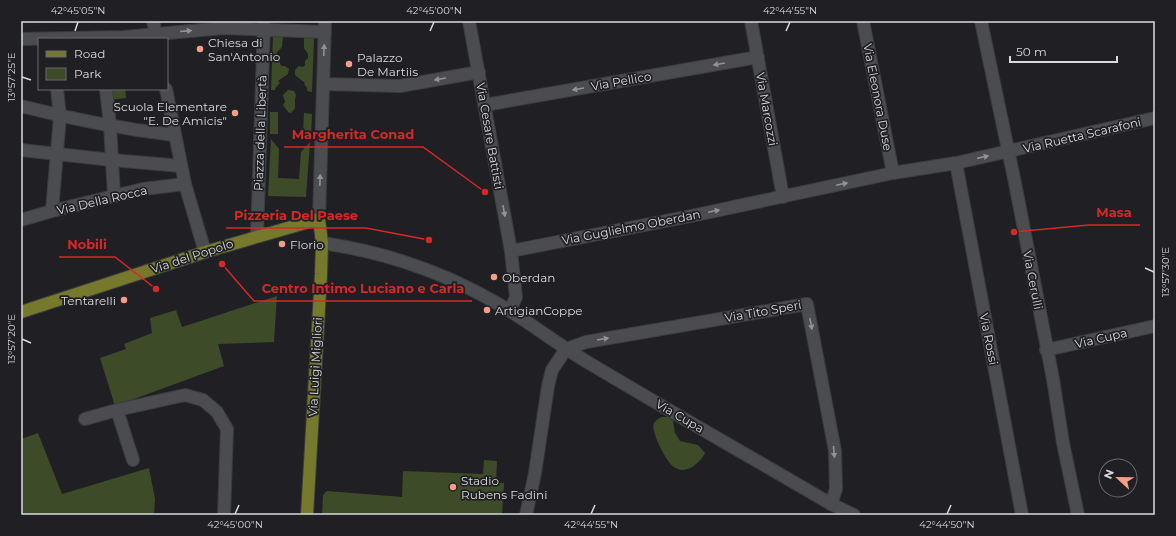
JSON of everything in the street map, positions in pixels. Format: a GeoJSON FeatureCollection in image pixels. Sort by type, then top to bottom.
{"type":"FeatureCollection","features":[{"type":"Feature","properties":{"kind":"main road","name":"Via del Popolo"},"geometry":{"type":"LineString","coordinates":[[21,312],[205,252],[319,219]]}},
{"type":"Feature","properties":{"kind":"main road","name":"Via Luigi Migliori"},"geometry":{"type":"LineString","coordinates":[[307,515],[322,243],[319,219]]}},
{"type":"Feature","properties":{"kind":"street"},"geometry":{"type":"LineString","coordinates":[[153,21],[156,36]]}},
{"type":"Feature","properties":{"kind":"street","name":"Via Cesare Battisti"},"geometry":{"type":"LineString","coordinates":[[469,21],[511,251]]}},
{"type":"Feature","properties":{"kind":"street","name":"Via Marcozzi"},"geometry":{"type":"LineString","coordinates":[[750,21],[783,196]]}},
{"type":"Feature","properties":{"kind":"street","name":"Via Eleonora Duse"},"geometry":{"type":"LineString","coordinates":[[863,21],[893,173]]}},
{"type":"Feature","properties":{"kind":"street","name":"Via Cerulli"},"geometry":{"type":"LineString","coordinates":[[981,21],[1008,151],[1078,515]]}},
{"type":"Feature","properties":{"kind":"street"},"geometry":{"type":"LineString","coordinates":[[100,38],[156,36],[222,25],[325,26],[319,219]]}},
{"type":"Feature","properties":{"kind":"street","name":"Piazza della Libertà"},"geometry":{"type":"LineString","coordinates":[[257,236],[264,25]]}},
{"type":"Feature","properties":{"kind":"street"},"geometry":{"type":"LineString","coordinates":[[21,39],[38,39]]}},
{"type":"Feature","properties":{"kind":"street","name":"Via Pellico"},"geometry":{"type":"LineString","coordinates":[[485,105],[758,57]]}},
{"type":"Feature","properties":{"kind":"street"},"geometry":{"type":"LineString","coordinates":[[323,84],[400,86],[479,72]]}},
{"type":"Feature","properties":{"kind":"street"},"geometry":{"type":"LineString","coordinates":[[52,211],[60,116],[57,90]]}},
{"type":"Feature","properties":{"kind":"street"},"geometry":{"type":"LineString","coordinates":[[106,90],[110,125],[114,196]]}},
{"type":"Feature","properties":{"kind":"street"},"geometry":{"type":"LineString","coordinates":[[166,90],[185,184],[205,252]]}},
{"type":"Feature","properties":{"kind":"street"},"geometry":{"type":"LineString","coordinates":[[21,106],[60,116],[131,130],[174,135]]}},
{"type":"Feature","properties":{"kind":"street","name":"Via Ruetta Scarafoni"},"geometry":{"type":"LineString","coordinates":[[1008,151],[1155,118]]}},
{"type":"Feature","properties":{"kind":"street"},"geometry":{"type":"LineString","coordinates":[[21,150],[181,166]]}},
{"type":"Feature","properties":{"kind":"street","name":"Via Guglielmo Oberdan"},"geometry":{"type":"LineString","coordinates":[[511,251],[893,173],[956,163],[1008,151]]}},
{"type":"Feature","properties":{"kind":"street","name":"Via Rossi"},"geometry":{"type":"LineString","coordinates":[[956,163],[1022,515]]}},
{"type":"Feature","properties":{"kind":"street","name":"Via Della Rocca"},"geometry":{"type":"LineString","coordinates":[[21,220],[143,189],[185,184]]}},
{"type":"Feature","properties":{"kind":"street"},"geometry":{"type":"LineString","coordinates":[[322,243],[381,256],[432,271],[466,287],[510,311],[516,297],[511,251]]}},
{"type":"Feature","properties":{"kind":"street","name":"Via Tito Speri"},"geometry":{"type":"LineString","coordinates":[[566,349],[586,342],[807,304],[835,451],[836,489],[832,504]]}},
{"type":"Feature","properties":{"kind":"street","name":"Via Cupa"},"geometry":{"type":"LineString","coordinates":[[510,311],[566,349],[832,504],[854,515]]}},
{"type":"Feature","properties":{"kind":"street","name":"Via Cupa"},"geometry":{"type":"LineString","coordinates":[[1046,350],[1155,326]]}},
{"type":"Feature","properties":{"kind":"street"},"geometry":{"type":"LineString","coordinates":[[526,515],[535,473],[548,386],[552,370],[566,349]]}},
{"type":"Feature","properties":{"kind":"street"},"geometry":{"type":"LineString","coordinates":[[85,419],[117,410],[185,395],[203,400],[217,412],[226,429],[224,515]]}},
{"type":"Feature","properties":{"kind":"street"},"geometry":{"type":"LineString","coordinates":[[117,410],[133,460]]}},
{"type":"Feature","properties":{"kind":"green space"},"geometry":{"type":"Polygon","coordinates":[[[273,36],[283,37],[282,47],[277,52],[277,57],[282,66],[289,69],[288,74],[278,81],[280,83],[275,90],[271,90],[273,36]]]}},
{"type":"Feature","properties":{"kind":"green space"},"geometry":{"type":"Polygon","coordinates":[[[304,38],[314,38],[312,92],[307,91],[304,84],[305,83],[295,75],[295,70],[299,66],[303,67],[308,58],[308,54],[304,48],[304,38]]]}},
{"type":"Feature","properties":{"kind":"green space"},"geometry":{"type":"Polygon","coordinates":[[[107,90],[125,90],[126,98],[109,100],[107,90]]]}},
{"type":"Feature","properties":{"kind":"green space"},"geometry":{"type":"Polygon","coordinates":[[[288,90],[294,91],[296,95],[295,108],[291,113],[288,112],[283,105],[285,102],[283,95],[288,90]]]}},
{"type":"Feature","properties":{"kind":"green space"},"geometry":{"type":"Polygon","coordinates":[[[270,112],[278,112],[278,134],[270,134],[270,112]]]}},
{"type":"Feature","properties":{"kind":"green space"},"geometry":{"type":"Polygon","coordinates":[[[304,113],[312,114],[311,136],[303,136],[304,113]]]}},
{"type":"Feature","properties":{"kind":"green space"},"geometry":{"type":"Polygon","coordinates":[[[271,139],[279,149],[278,178],[299,179],[301,152],[310,142],[306,197],[268,196],[271,139]]]}},
{"type":"Feature","properties":{"kind":"green space"},"geometry":{"type":"Polygon","coordinates":[[[277,296],[274,342],[218,344],[224,366],[115,406],[100,358],[126,349],[124,344],[152,333],[150,318],[176,310],[182,327],[277,296]]]}},
{"type":"Feature","properties":{"kind":"green space"},"geometry":{"type":"Polygon","coordinates":[[[662,417],[668,417],[673,421],[675,433],[680,441],[698,445],[705,453],[693,467],[685,470],[679,470],[667,460],[654,433],[653,427],[654,423],[662,417]]]}},
{"type":"Feature","properties":{"kind":"green space"},"geometry":{"type":"Polygon","coordinates":[[[38,433],[62,494],[149,468],[155,499],[154,515],[21,515],[21,439],[38,433]]]}},
{"type":"Feature","properties":{"kind":"green space","name":"Stadio Rubens Fadini"},"geometry":{"type":"Polygon","coordinates":[[[484,460],[497,461],[496,483],[504,483],[502,515],[322,515],[323,495],[327,491],[402,497],[403,471],[483,474],[484,460]]]}},
{"type":"Feature","properties":{"kind":"place","name":"Chiesa di San'Antonio"},"geometry":{"type":"Point","coordinates":[200,49]}},
{"type":"Feature","properties":{"kind":"place","name":"Palazzo De Martiis"},"geometry":{"type":"Point","coordinates":[349,64]}},
{"type":"Feature","properties":{"kind":"place","name":"Scuola Elementare \"E. De Amicis\""},"geometry":{"type":"Point","coordinates":[235,113]}},
{"type":"Feature","properties":{"kind":"place","name":"Margherita Conad"},"geometry":{"type":"Point","coordinates":[485,192]}},
{"type":"Feature","properties":{"kind":"place","name":"Masa"},"geometry":{"type":"Point","coordinates":[1014,232]}},
{"type":"Feature","properties":{"kind":"place","name":"Pizzeria Del Paese"},"geometry":{"type":"Point","coordinates":[429,240]}},
{"type":"Feature","properties":{"kind":"place","name":"Florio"},"geometry":{"type":"Point","coordinates":[282,244]}},
{"type":"Feature","properties":{"kind":"place","name":"Centro Intimo Luciano e Carla"},"geometry":{"type":"Point","coordinates":[222,264]}},
{"type":"Feature","properties":{"kind":"place","name":"Oberdan"},"geometry":{"type":"Point","coordinates":[494,277]}},
{"type":"Feature","properties":{"kind":"place","name":"Nobili"},"geometry":{"type":"Point","coordinates":[156,289]}},
{"type":"Feature","properties":{"kind":"place","name":"Tentarelli"},"geometry":{"type":"Point","coordinates":[124,300]}},
{"type":"Feature","properties":{"kind":"place","name":"ArtigianCoppe"},"geometry":{"type":"Point","coordinates":[487,310]}},
{"type":"Feature","properties":{"kind":"place","name":"Stadio Rubens Fadini"},"geometry":{"type":"Point","coordinates":[453,487]}}]}
